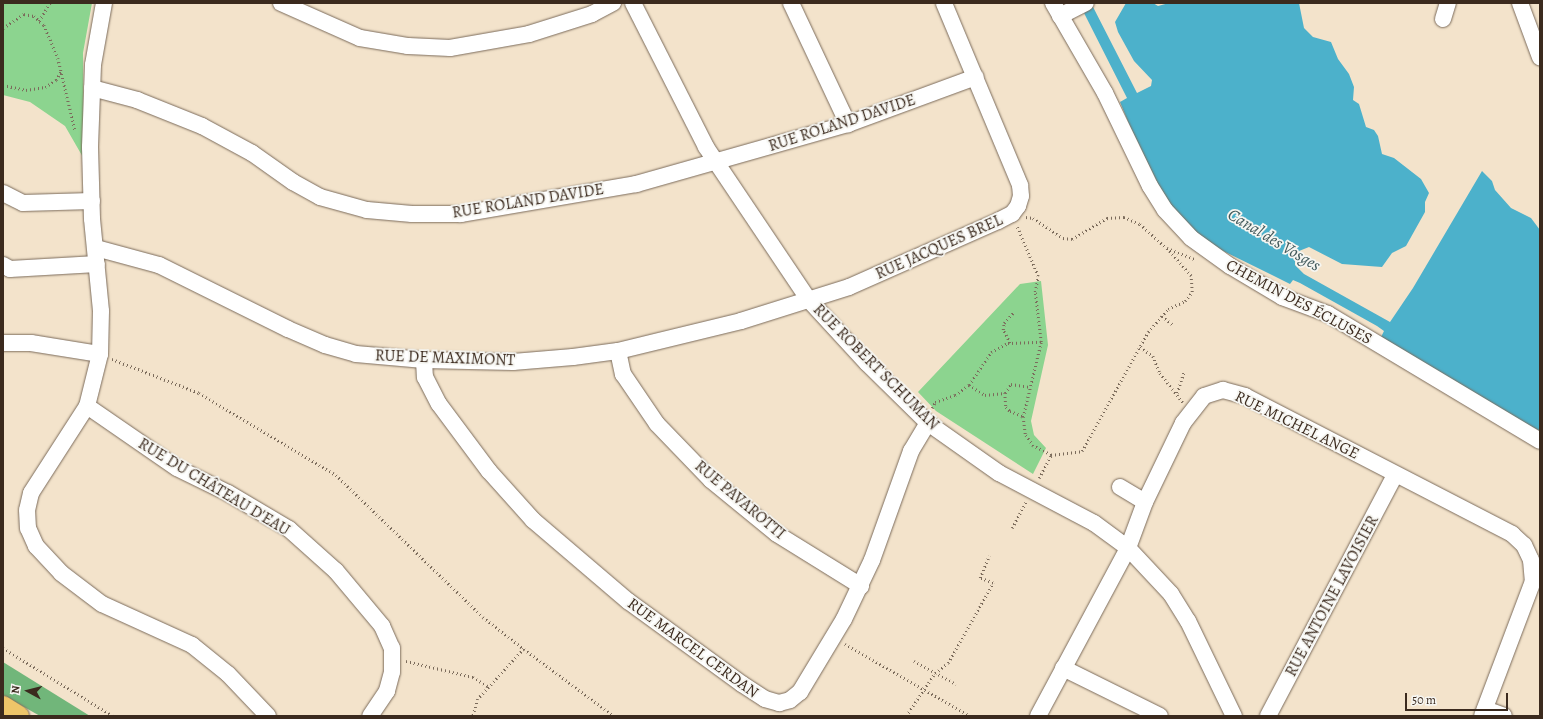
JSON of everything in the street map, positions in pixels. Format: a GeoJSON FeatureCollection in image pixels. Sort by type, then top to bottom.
{"type":"FeatureCollection","features":[{"type":"Feature","properties":{"kind":"main road"},"geometry":{"type":"LineString","coordinates":[[3,706],[18,716]]}},
{"type":"Feature","properties":{"kind":"street"},"geometry":{"type":"LineString","coordinates":[[104,3],[93,65],[90,147],[92,200],[101,311],[100,354],[87,406],[31,493],[27,510],[28,528],[36,546],[61,573],[102,604],[192,645],[228,674],[268,716]]}},
{"type":"Feature","properties":{"kind":"street"},"geometry":{"type":"LineString","coordinates":[[281,3],[360,38],[408,46],[450,48],[529,34],[592,14],[613,3]]}},
{"type":"Feature","properties":{"kind":"street","name":"RUE ROBERT SCHUMAN"},"geometry":{"type":"LineString","coordinates":[[633,3],[706,147],[718,162],[809,300],[866,362],[926,422],[964,451],[1031,492],[1094,523],[1128,548],[1171,594],[1188,621],[1234,716]]}},
{"type":"Feature","properties":{"kind":"street"},"geometry":{"type":"LineString","coordinates":[[791,3],[848,124]]}},
{"type":"Feature","properties":{"kind":"street","name":"RUE JACQUES BREL"},"geometry":{"type":"LineString","coordinates":[[809,300],[900,266],[1012,214],[1021,196],[1020,185],[944,3]]}},
{"type":"Feature","properties":{"kind":"street"},"geometry":{"type":"LineString","coordinates":[[1061,10],[1086,3]]}},
{"type":"Feature","properties":{"kind":"street"},"geometry":{"type":"LineString","coordinates":[[1443,19],[1448,3]]}},
{"type":"Feature","properties":{"kind":"street"},"geometry":{"type":"LineString","coordinates":[[1520,3],[1540,57]]}},
{"type":"Feature","properties":{"kind":"street","name":"CHEMIN DES ÉCLUSES"},"geometry":{"type":"LineString","coordinates":[[1061,10],[1105,93],[1150,186],[1165,210],[1191,238],[1230,266],[1282,297],[1328,314],[1410,366],[1540,441]]}},
{"type":"Feature","properties":{"kind":"street","name":"RUE ROLAND DAVIDE"},"geometry":{"type":"LineString","coordinates":[[92,88],[137,100],[202,126],[252,153],[293,182],[320,197],[367,210],[412,214],[461,214],[636,184],[848,124],[976,77]]}},
{"type":"Feature","properties":{"kind":"street"},"geometry":{"type":"LineString","coordinates":[[3,193],[23,203],[92,200]]}},
{"type":"Feature","properties":{"kind":"street","name":"RUE DE MAXIMONT"},"geometry":{"type":"LineString","coordinates":[[96,248],[158,265],[325,346],[356,354],[424,360],[513,362],[618,351],[741,320],[809,300]]}},
{"type":"Feature","properties":{"kind":"street"},"geometry":{"type":"LineString","coordinates":[[3,265],[10,269],[97,264]]}},
{"type":"Feature","properties":{"kind":"street"},"geometry":{"type":"LineString","coordinates":[[3,343],[31,343],[100,354]]}},
{"type":"Feature","properties":{"kind":"street","name":"RUE PAVAROTTI"},"geometry":{"type":"LineString","coordinates":[[618,351],[623,374],[657,424],[711,480],[777,534],[861,586]]}},
{"type":"Feature","properties":{"kind":"street","name":"RUE MARCEL CERDAN"},"geometry":{"type":"LineString","coordinates":[[424,360],[425,377],[439,404],[489,471],[533,520],[628,601],[742,684],[765,699],[779,703],[790,700],[800,692],[834,637],[861,586],[911,451],[926,422]]}},
{"type":"Feature","properties":{"kind":"street","name":"RUE MICHEL ANGE"},"geometry":{"type":"LineString","coordinates":[[1038,716],[1128,548],[1145,502],[1183,423],[1204,396],[1223,390],[1245,396],[1395,475],[1512,534],[1524,545],[1535,560],[1533,581],[1483,712]]}},
{"type":"Feature","properties":{"kind":"street","name":"RUE DU CHÂTEAU D'EAU"},"geometry":{"type":"LineString","coordinates":[[87,406],[177,468],[228,493],[289,529],[336,570],[382,626],[392,648],[387,691],[370,716]]}},
{"type":"Feature","properties":{"kind":"street","name":"RUE ANTOINE LAVOISIER"},"geometry":{"type":"LineString","coordinates":[[1268,716],[1395,475]]}},
{"type":"Feature","properties":{"kind":"street"},"geometry":{"type":"LineString","coordinates":[[1120,487],[1145,502]]}},
{"type":"Feature","properties":{"kind":"street"},"geometry":{"type":"LineString","coordinates":[[1063,668],[1160,716]]}},
{"type":"Feature","properties":{"kind":"street"},"geometry":{"type":"LineString","coordinates":[[1483,712],[1504,716]]}},
{"type":"Feature","properties":{"kind":"path"},"geometry":{"type":"LineString","coordinates":[[39,21],[50,3]]}},
{"type":"Feature","properties":{"kind":"path"},"geometry":{"type":"LineString","coordinates":[[3,28],[24,14],[34,16],[44,25],[58,58],[80,146],[90,147]]}},
{"type":"Feature","properties":{"kind":"path"},"geometry":{"type":"LineString","coordinates":[[3,85],[26,90],[45,87],[56,80],[61,71]]}},
{"type":"Feature","properties":{"kind":"path"},"geometry":{"type":"LineString","coordinates":[[1012,214],[1033,218],[1063,238],[1072,239],[1108,218],[1124,217],[1140,224],[1167,248],[1191,276],[1192,292],[1185,300],[1168,309],[1148,332],[1082,451],[1051,455],[1033,446],[1025,434],[1023,416],[1041,342],[1035,292],[1038,276],[1012,214]]}},
{"type":"Feature","properties":{"kind":"path"},"geometry":{"type":"LineString","coordinates":[[1167,248],[1198,261]]}},
{"type":"Feature","properties":{"kind":"path"},"geometry":{"type":"LineString","coordinates":[[1010,343],[1003,330],[1004,323],[1014,312]]}},
{"type":"Feature","properties":{"kind":"path"},"geometry":{"type":"LineString","coordinates":[[1162,316],[1173,325]]}},
{"type":"Feature","properties":{"kind":"path"},"geometry":{"type":"LineString","coordinates":[[926,422],[935,402],[955,395],[969,385],[991,352],[1010,343],[1041,342]]}},
{"type":"Feature","properties":{"kind":"path"},"geometry":{"type":"LineString","coordinates":[[1140,347],[1153,356],[1160,373],[1192,412]]}},
{"type":"Feature","properties":{"kind":"path"},"geometry":{"type":"LineString","coordinates":[[100,354],[199,393],[336,475],[483,617],[614,716]]}},
{"type":"Feature","properties":{"kind":"path"},"geometry":{"type":"LineString","coordinates":[[1177,394],[1184,372]]}},
{"type":"Feature","properties":{"kind":"path"},"geometry":{"type":"LineString","coordinates":[[1023,416],[1010,411],[1006,407],[1005,393],[1011,384],[1031,387]]}},
{"type":"Feature","properties":{"kind":"path"},"geometry":{"type":"LineString","coordinates":[[969,385],[984,395],[1005,393]]}},
{"type":"Feature","properties":{"kind":"path"},"geometry":{"type":"LineString","coordinates":[[1012,528],[1051,455]]}},
{"type":"Feature","properties":{"kind":"path"},"geometry":{"type":"LineString","coordinates":[[906,716],[935,673],[948,663],[993,583],[980,578],[989,556]]}},
{"type":"Feature","properties":{"kind":"path"},"geometry":{"type":"LineString","coordinates":[[834,637],[970,716]]}},
{"type":"Feature","properties":{"kind":"path"},"geometry":{"type":"LineString","coordinates":[[3,648],[112,716]]}},
{"type":"Feature","properties":{"kind":"path"},"geometry":{"type":"LineString","coordinates":[[473,716],[474,705],[524,649]]}},
{"type":"Feature","properties":{"kind":"path"},"geometry":{"type":"LineString","coordinates":[[392,658],[473,677],[489,687]]}},
{"type":"Feature","properties":{"kind":"path"},"geometry":{"type":"LineString","coordinates":[[914,661],[956,684]]}},
{"type":"Feature","properties":{"kind":"green space"},"geometry":{"type":"Polygon","coordinates":[[[3,3],[92,3],[83,53],[84,159],[65,126],[30,102],[3,95],[3,3]]]}},
{"type":"Feature","properties":{"kind":"green space"},"geometry":{"type":"Polygon","coordinates":[[[1041,281],[1048,345],[1031,421],[1034,435],[1046,448],[1033,474],[936,411],[918,392],[1020,284],[1041,281]]]}},
{"type":"Feature","properties":{"kind":"green space"},"geometry":{"type":"Polygon","coordinates":[[[3,662],[90,716],[40,716],[3,695],[3,662]]]}},
{"type":"Feature","properties":{"kind":"water","name":"Canal des Vosges"},"geometry":{"type":"Polygon","coordinates":[[[1091,3],[1137,93],[1151,86],[1152,80],[1134,61],[1118,32],[1115,22],[1126,3],[1153,3],[1158,6],[1169,3],[1299,3],[1304,28],[1313,37],[1331,42],[1338,59],[1349,74],[1354,87],[1353,100],[1359,104],[1366,127],[1374,130],[1378,136],[1382,154],[1394,158],[1421,179],[1429,193],[1425,202],[1425,212],[1406,246],[1392,253],[1382,267],[1342,264],[1309,247],[1299,251],[1295,257],[1295,265],[1304,274],[1390,322],[1413,288],[1482,171],[1492,181],[1495,190],[1511,208],[1531,218],[1540,230],[1540,431],[1489,405],[1381,337],[1384,331],[1377,326],[1300,283],[1293,280],[1290,284],[1205,242],[1178,216],[1158,184],[1129,124],[1120,102],[1127,98],[1084,13],[1091,3]]]}}]}
